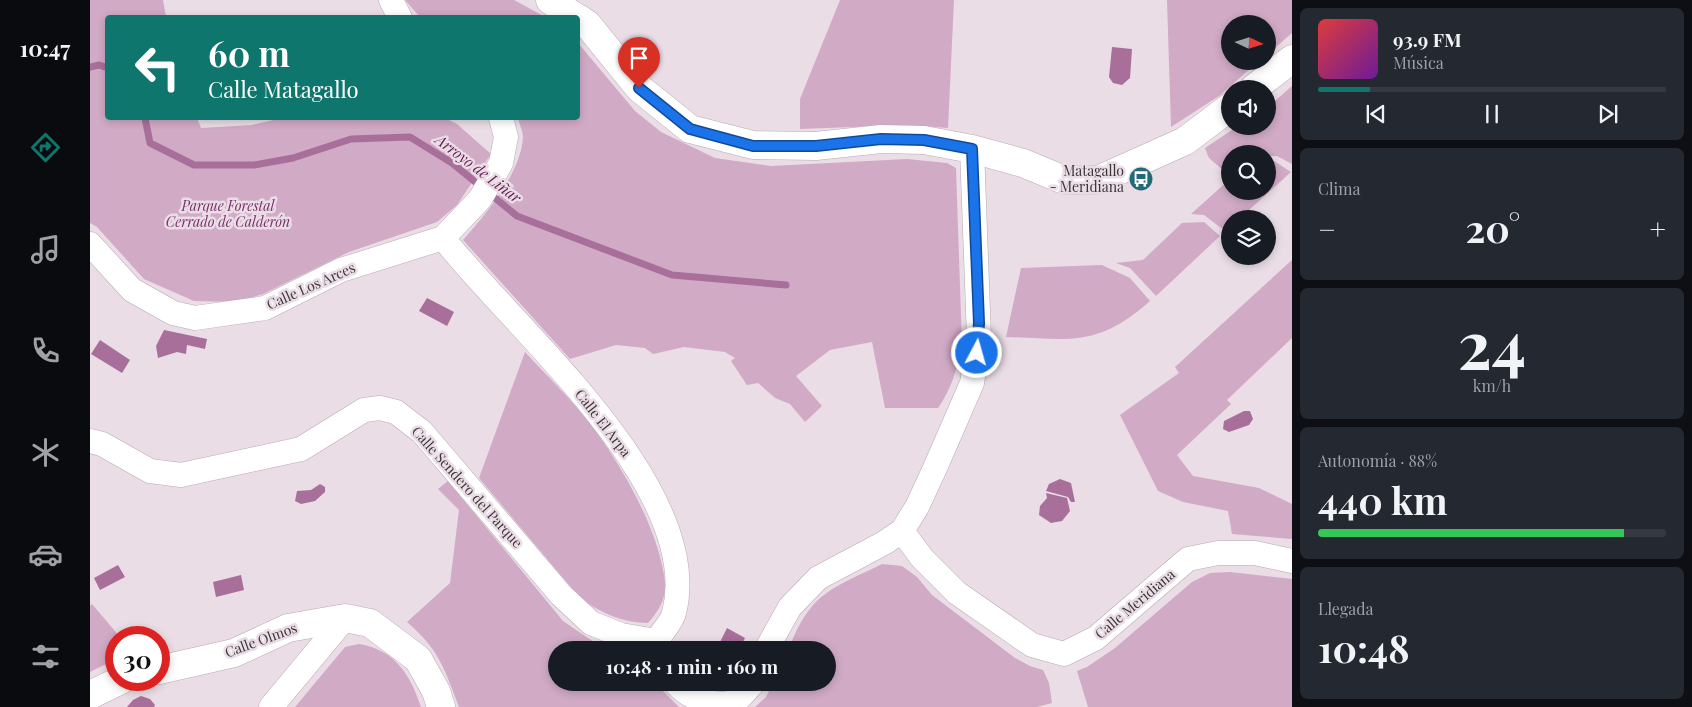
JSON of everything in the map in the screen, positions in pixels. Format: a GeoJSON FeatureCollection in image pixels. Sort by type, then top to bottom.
{"type":"FeatureCollection","features":[{"type":"Feature","properties":{"kind":"street"},"geometry":{"type":"LineString","coordinates":[[391,0],[398,15]]}},
{"type":"Feature","properties":{"kind":"street"},"geometry":{"type":"LineString","coordinates":[[550,0],[572,15]]}},
{"type":"Feature","properties":{"kind":"street"},"geometry":{"type":"LineString","coordinates":[[580,20],[588,25],[639,88],[690,129],[753,146],[816,146],[881,139],[924,140],[972,149],[1023,163],[1064,180],[1098,180],[1185,141],[1221,113]]}},
{"type":"Feature","properties":{"kind":"street"},"geometry":{"type":"LineString","coordinates":[[1265,80],[1292,59]]}},
{"type":"Feature","properties":{"kind":"street"},"geometry":{"type":"LineString","coordinates":[[448,234],[480,199],[501,163],[506,138],[502,120]]}},
{"type":"Feature","properties":{"kind":"street"},"geometry":{"type":"LineString","coordinates":[[771,641],[790,607],[818,578],[884,543],[902,531],[917,507],[972,383],[979,338],[972,149]]}},
{"type":"Feature","properties":{"kind":"street","name":"Calle Los Arces"},"geometry":{"type":"LineString","coordinates":[[90,244],[132,290],[173,312],[195,318],[265,308],[341,270],[448,234]]}},
{"type":"Feature","properties":{"kind":"street","name":"Calle El Arpa"},"geometry":{"type":"LineString","coordinates":[[448,234],[565,373],[625,448],[656,503],[676,552],[679,583],[674,615],[660,641]]}},
{"type":"Feature","properties":{"kind":"street","name":"Calle Sendero del Parque"},"geometry":{"type":"LineString","coordinates":[[90,441],[102,444],[150,472],[181,474],[301,449],[364,410],[380,408],[396,412],[422,432],[561,595],[591,623],[641,641]]}},
{"type":"Feature","properties":{"kind":"street","name":"Calle Meridiana"},"geometry":{"type":"LineString","coordinates":[[902,531],[922,558],[956,593],[1032,646],[1064,654],[1096,638],[1188,559],[1218,552],[1255,553],[1292,561]]}},
{"type":"Feature","properties":{"kind":"street"},"geometry":{"type":"LineString","coordinates":[[271,707],[345,618]]}},
{"type":"Feature","properties":{"kind":"street","name":"Calle Olmos"},"geometry":{"type":"LineString","coordinates":[[170,668],[234,653],[288,628],[345,618],[370,623],[418,659],[436,691],[441,707]]}},
{"type":"Feature","properties":{"kind":"street"},"geometry":{"type":"LineString","coordinates":[[90,695],[105,688]]}},
{"type":"Feature","properties":{"kind":"street"},"geometry":{"type":"LineString","coordinates":[[682,691],[711,706],[735,701],[745,691]]}},
{"type":"Feature","properties":{"kind":"green space","name":"Parque Forestal Cerrado de Calderón"},"geometry":{"type":"Polygon","coordinates":[[[90,0],[163,0],[166,15],[105,15],[105,120],[198,120],[201,128],[252,125],[273,120],[449,120],[457,124],[491,154],[457,205],[437,222],[349,252],[263,294],[237,302],[194,301],[144,279],[97,227],[90,223],[90,0]]]}},
{"type":"Feature","properties":{"kind":"green space"},"geometry":{"type":"Polygon","coordinates":[[[405,0],[514,0],[541,15],[418,15],[405,0]]]}},
{"type":"Feature","properties":{"kind":"green space"},"geometry":{"type":"Polygon","coordinates":[[[840,0],[954,0],[948,128],[907,125],[800,129],[800,99],[840,0]]]}},
{"type":"Feature","properties":{"kind":"green space"},"geometry":{"type":"Polygon","coordinates":[[[1167,0],[1292,0],[1292,33],[1276,47],[1276,15],[1221,15],[1221,70],[1249,70],[1237,80],[1221,80],[1221,94],[1171,127],[1167,0]]]}},
{"type":"Feature","properties":{"kind":"green space"},"geometry":{"type":"Polygon","coordinates":[[[580,45],[635,111],[661,132],[715,158],[771,166],[907,159],[947,163],[956,168],[962,345],[953,378],[938,408],[885,408],[872,342],[830,350],[796,376],[822,406],[805,422],[790,404],[775,398],[758,383],[747,385],[731,361],[735,358],[725,352],[684,347],[653,354],[645,348],[616,345],[570,359],[463,240],[492,205],[509,179],[521,151],[522,132],[519,120],[580,120],[580,45]]]}},
{"type":"Feature","properties":{"kind":"green space"},"geometry":{"type":"Polygon","coordinates":[[[1292,86],[1292,164],[1276,156],[1276,145],[1221,145],[1221,168],[1209,158],[1205,148],[1224,135],[1276,135],[1276,100],[1292,86]]]}},
{"type":"Feature","properties":{"kind":"green space"},"geometry":{"type":"Polygon","coordinates":[[[1276,162],[1291,172],[1276,186],[1276,162]]]}},
{"type":"Feature","properties":{"kind":"green space"},"geometry":{"type":"Polygon","coordinates":[[[1221,187],[1221,200],[1260,200],[1249,210],[1221,210],[1221,228],[1204,215],[1191,214],[1221,187]]]}},
{"type":"Feature","properties":{"kind":"green space"},"geometry":{"type":"Polygon","coordinates":[[[1204,222],[1220,236],[1156,296],[1130,268],[1116,263],[1143,260],[1182,223],[1204,222]]]}},
{"type":"Feature","properties":{"kind":"green space"},"geometry":{"type":"Polygon","coordinates":[[[1292,260],[1292,338],[1227,400],[1231,404],[1177,455],[1193,476],[1259,488],[1292,504],[1292,539],[1232,534],[1228,511],[1183,502],[1158,491],[1120,415],[1179,373],[1175,367],[1292,260]]]}},
{"type":"Feature","properties":{"kind":"green space"},"geometry":{"type":"Polygon","coordinates":[[[1102,265],[1130,278],[1150,301],[1114,327],[1098,334],[1066,339],[1006,337],[1021,268],[1102,265]]]}},
{"type":"Feature","properties":{"kind":"green space"},"geometry":{"type":"Polygon","coordinates":[[[525,352],[568,397],[592,426],[616,461],[638,500],[655,542],[665,582],[665,594],[661,604],[648,623],[639,623],[612,616],[580,598],[479,478],[525,352]]]}},
{"type":"Feature","properties":{"kind":"green space"},"geometry":{"type":"Polygon","coordinates":[[[448,481],[563,621],[593,641],[548,641],[548,691],[663,691],[679,707],[459,707],[445,671],[434,651],[427,641],[407,622],[450,583],[459,510],[438,489],[448,481]]]}},
{"type":"Feature","properties":{"kind":"green space"},"geometry":{"type":"Polygon","coordinates":[[[882,564],[902,566],[917,577],[932,595],[1015,658],[1043,670],[1049,683],[1052,703],[1037,707],[755,707],[766,697],[769,691],[836,691],[836,641],[792,641],[806,614],[817,601],[843,583],[882,564]]]}},
{"type":"Feature","properties":{"kind":"green space"},"geometry":{"type":"Polygon","coordinates":[[[1230,572],[1292,579],[1292,707],[1088,707],[1077,671],[1087,667],[1115,648],[1192,582],[1210,573],[1230,572]]]}},
{"type":"Feature","properties":{"kind":"green space"},"geometry":{"type":"Polygon","coordinates":[[[92,604],[111,626],[105,626],[105,664],[90,672],[90,606],[92,604]]]}},
{"type":"Feature","properties":{"kind":"green space"},"geometry":{"type":"Polygon","coordinates":[[[359,644],[382,652],[399,665],[412,684],[421,707],[295,707],[345,647],[359,644]]]}},
{"type":"Feature","properties":{"kind":"shaded area"},"geometry":{"type":"Polygon","coordinates":[[[1112,47],[1132,49],[1130,78],[1122,85],[1113,83],[1109,77],[1112,47]]]}},
{"type":"Feature","properties":{"kind":"shaded area"},"geometry":{"type":"Polygon","coordinates":[[[427,298],[454,312],[447,326],[419,311],[427,298]]]}},
{"type":"Feature","properties":{"kind":"shaded area"},"geometry":{"type":"Polygon","coordinates":[[[164,330],[207,339],[205,349],[187,345],[186,354],[177,352],[158,358],[156,346],[164,330]]]}},
{"type":"Feature","properties":{"kind":"shaded area"},"geometry":{"type":"Polygon","coordinates":[[[100,340],[130,360],[122,373],[91,354],[100,340]]]}},
{"type":"Feature","properties":{"kind":"shaded area"},"geometry":{"type":"Polygon","coordinates":[[[1244,411],[1250,411],[1253,419],[1249,425],[1229,432],[1223,429],[1224,421],[1244,411]]]}},
{"type":"Feature","properties":{"kind":"shaded area"},"geometry":{"type":"Polygon","coordinates":[[[1060,479],[1071,483],[1075,502],[1071,502],[1068,497],[1046,491],[1049,484],[1060,479]]]}},
{"type":"Feature","properties":{"kind":"shaded area"},"geometry":{"type":"Polygon","coordinates":[[[320,484],[325,487],[325,492],[315,501],[301,504],[295,501],[297,491],[311,490],[320,484]]]}},
{"type":"Feature","properties":{"kind":"shaded area"},"geometry":{"type":"Polygon","coordinates":[[[1046,493],[1067,498],[1070,511],[1062,521],[1051,523],[1039,515],[1040,506],[1047,498],[1046,493]]]}},
{"type":"Feature","properties":{"kind":"shaded area"},"geometry":{"type":"Polygon","coordinates":[[[118,565],[125,577],[100,590],[94,578],[118,565]]]}},
{"type":"Feature","properties":{"kind":"shaded area"},"geometry":{"type":"Polygon","coordinates":[[[241,575],[244,590],[216,597],[213,582],[241,575]]]}},
{"type":"Feature","properties":{"kind":"shaded area"},"geometry":{"type":"Polygon","coordinates":[[[727,628],[745,638],[744,641],[720,641],[727,628]]]}},
{"type":"Feature","properties":{"kind":"shaded area"},"geometry":{"type":"Polygon","coordinates":[[[141,696],[150,699],[155,705],[154,707],[127,707],[133,700],[141,696]]]}},
{"type":"Feature","properties":{"kind":"waterway","name":"Arroyo de Liñar"},"geometry":{"type":"LineString","coordinates":[[90,67],[99,65],[105,67]]}},
{"type":"Feature","properties":{"kind":"waterway","name":"Arroyo de Liñar"},"geometry":{"type":"LineString","coordinates":[[145,120],[150,143],[194,165],[254,165],[293,158],[351,139],[410,137],[452,163],[517,216],[672,275],[786,285]]}},
{"type":"Feature","properties":{"kind":"place","name":"Matagallo - Meridiana"},"geometry":{"type":"Point","coordinates":[1141,179]}},
{"type":"Feature","properties":{"kind":"route"},"geometry":{"type":"LineString","coordinates":[[639,88],[690,129],[753,146],[816,146],[881,139],[924,140],[972,149],[979,323],[977,353]]}}]}
